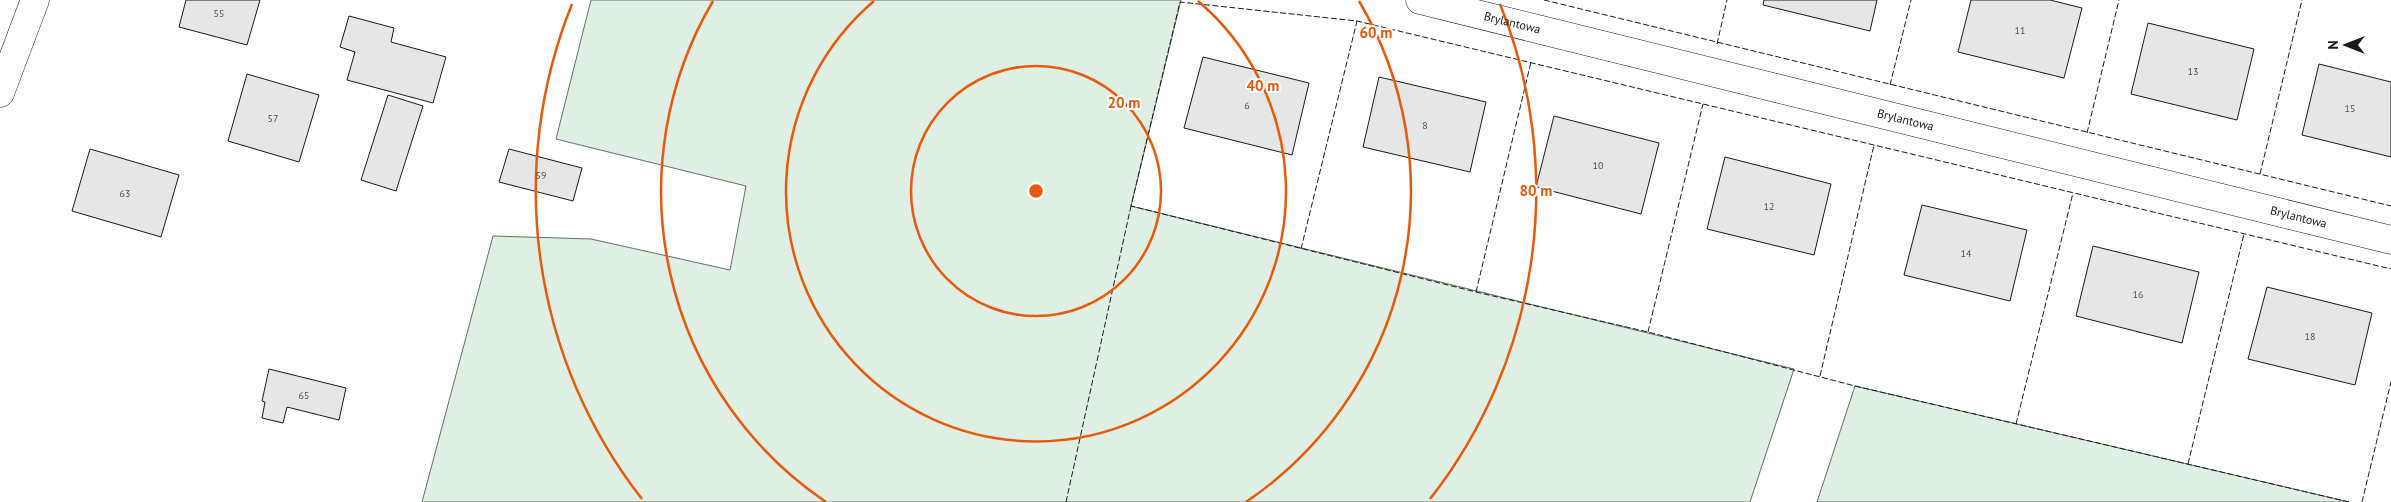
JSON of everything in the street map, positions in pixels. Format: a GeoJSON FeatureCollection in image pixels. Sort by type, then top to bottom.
{"type":"FeatureCollection","features":[{"type":"Feature","properties":{"kind":"street"},"geometry":{"type":"LineString","coordinates":[[0,93],[35,0]]}},
{"type":"Feature","properties":{"kind":"street","name":"Brylantowa"},"geometry":{"type":"LineString","coordinates":[[1420,0],[2391,240]]}},
{"type":"Feature","properties":{"kind":"green space"},"geometry":{"type":"Polygon","coordinates":[[[591,0],[1181,0],[1131,206],[1794,369],[1750,502],[422,502],[493,236],[591,239],[730,270],[746,186],[556,139],[591,0]]]}},
{"type":"Feature","properties":{"kind":"green space"},"geometry":{"type":"Polygon","coordinates":[[[1855,386],[2349,502],[1817,502],[1855,386]]]}},
{"type":"Feature","properties":{"kind":"building"},"geometry":{"type":"Polygon","coordinates":[[[186,0],[260,0],[247,45],[179,27],[186,0]]]}},
{"type":"Feature","properties":{"kind":"building"},"geometry":{"type":"Polygon","coordinates":[[[1764,0],[1877,0],[1870,31],[1763,5],[1764,0]]]}},
{"type":"Feature","properties":{"kind":"building"},"geometry":{"type":"Polygon","coordinates":[[[1971,0],[2050,0],[2082,8],[2064,78],[1958,52],[1971,0]]]}},
{"type":"Feature","properties":{"kind":"building"},"geometry":{"type":"Polygon","coordinates":[[[349,16],[394,28],[391,42],[446,57],[433,103],[347,80],[355,52],[340,47],[349,16]]]}},
{"type":"Feature","properties":{"kind":"building"},"geometry":{"type":"Polygon","coordinates":[[[2148,23],[2254,49],[2237,120],[2131,94],[2148,23]]]}},
{"type":"Feature","properties":{"kind":"building"},"geometry":{"type":"Polygon","coordinates":[[[1203,57],[1309,83],[1292,155],[1184,128],[1203,57]]]}},
{"type":"Feature","properties":{"kind":"building"},"geometry":{"type":"Polygon","coordinates":[[[2319,64],[2391,82],[2391,157],[2302,135],[2319,64]]]}},
{"type":"Feature","properties":{"kind":"building"},"geometry":{"type":"Polygon","coordinates":[[[247,74],[319,95],[299,162],[228,141],[247,74]]]}},
{"type":"Feature","properties":{"kind":"building"},"geometry":{"type":"Polygon","coordinates":[[[1379,77],[1486,102],[1470,172],[1363,147],[1379,77]]]}},
{"type":"Feature","properties":{"kind":"building"},"geometry":{"type":"Polygon","coordinates":[[[388,95],[423,106],[396,191],[361,180],[388,95]]]}},
{"type":"Feature","properties":{"kind":"building"},"geometry":{"type":"Polygon","coordinates":[[[1554,116],[1659,143],[1641,214],[1536,187],[1554,116]]]}},
{"type":"Feature","properties":{"kind":"building"},"geometry":{"type":"Polygon","coordinates":[[[90,149],[179,175],[161,237],[72,211],[90,149]]]}},
{"type":"Feature","properties":{"kind":"building"},"geometry":{"type":"Polygon","coordinates":[[[509,149],[582,168],[573,201],[499,182],[509,149]]]}},
{"type":"Feature","properties":{"kind":"building"},"geometry":{"type":"Polygon","coordinates":[[[1725,157],[1831,184],[1814,255],[1707,229],[1725,157]]]}},
{"type":"Feature","properties":{"kind":"building"},"geometry":{"type":"Polygon","coordinates":[[[1922,205],[2027,230],[2010,301],[1904,275],[1922,205]]]}},
{"type":"Feature","properties":{"kind":"building"},"geometry":{"type":"Polygon","coordinates":[[[2093,246],[2199,272],[2182,343],[2076,316],[2093,246]]]}},
{"type":"Feature","properties":{"kind":"building"},"geometry":{"type":"Polygon","coordinates":[[[2267,287],[2372,313],[2355,385],[2248,359],[2267,287]]]}},
{"type":"Feature","properties":{"kind":"building"},"geometry":{"type":"Polygon","coordinates":[[[269,369],[346,388],[339,420],[287,407],[283,423],[262,418],[265,402],[262,401],[269,369]]]}},
{"type":"Feature","properties":{"kind":"fence"},"geometry":{"type":"LineString","coordinates":[[1544,0],[2391,206]]}},
{"type":"Feature","properties":{"kind":"fence"},"geometry":{"type":"LineString","coordinates":[[1717,44],[1727,0]]}},
{"type":"Feature","properties":{"kind":"fence"},"geometry":{"type":"LineString","coordinates":[[1890,85],[1911,0]]}},
{"type":"Feature","properties":{"kind":"fence"},"geometry":{"type":"LineString","coordinates":[[2087,133],[2119,0]]}},
{"type":"Feature","properties":{"kind":"fence"},"geometry":{"type":"LineString","coordinates":[[2260,174],[2302,0]]}},
{"type":"Feature","properties":{"kind":"fence"},"geometry":{"type":"LineString","coordinates":[[2349,502],[1855,386],[1648,332],[1476,292],[1131,206],[1180,2],[1357,21],[2391,269]]}},
{"type":"Feature","properties":{"kind":"fence"},"geometry":{"type":"LineString","coordinates":[[1301,249],[1357,21]]}},
{"type":"Feature","properties":{"kind":"fence"},"geometry":{"type":"LineString","coordinates":[[1476,292],[1531,62]]}},
{"type":"Feature","properties":{"kind":"fence"},"geometry":{"type":"LineString","coordinates":[[1648,332],[1703,104]]}},
{"type":"Feature","properties":{"kind":"fence"},"geometry":{"type":"LineString","coordinates":[[1820,376],[1874,145]]}},
{"type":"Feature","properties":{"kind":"fence"},"geometry":{"type":"LineString","coordinates":[[2016,424],[2073,193]]}},
{"type":"Feature","properties":{"kind":"fence"},"geometry":{"type":"LineString","coordinates":[[1066,502],[1131,206]]}},
{"type":"Feature","properties":{"kind":"fence"},"geometry":{"type":"LineString","coordinates":[[2188,464],[2244,234]]}},
{"type":"Feature","properties":{"kind":"fence"},"geometry":{"type":"LineString","coordinates":[[2362,502],[2391,382]]}}]}
